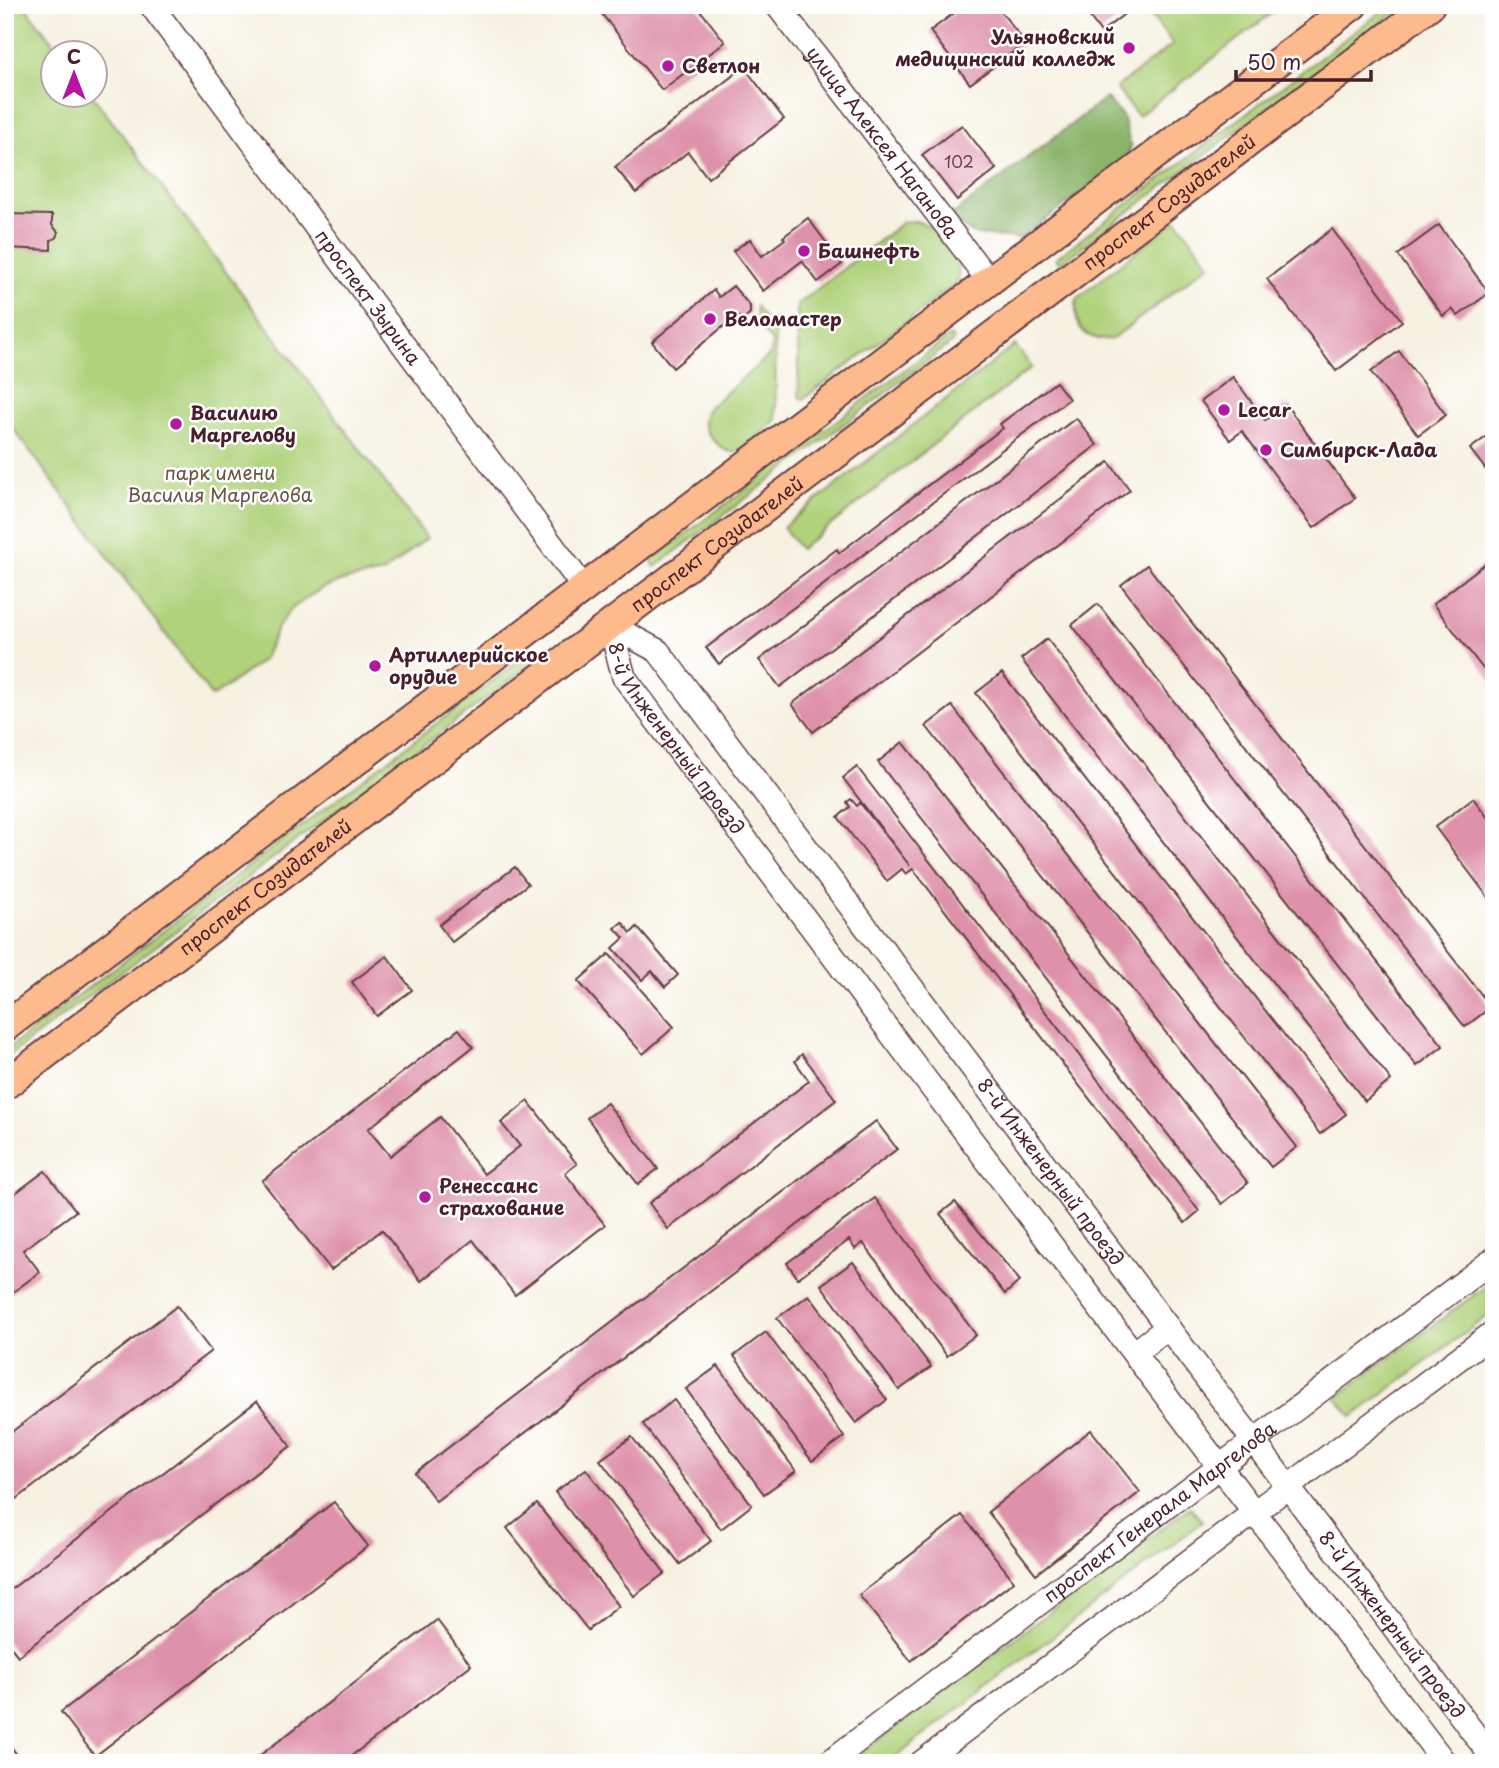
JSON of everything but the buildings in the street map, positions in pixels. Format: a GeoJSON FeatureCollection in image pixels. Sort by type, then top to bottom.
{"type":"FeatureCollection","features":[{"type":"Feature","properties":{"kind":"main road"},"geometry":{"type":"LineString","coordinates":[[5,1027],[1353,5]]}},
{"type":"Feature","properties":{"kind":"main road","name":"проспект Созидателей"},"geometry":{"type":"LineString","coordinates":[[5,1085],[1430,5]]}},
{"type":"Feature","properties":{"kind":"main road"},"geometry":{"type":"LineString","coordinates":[[989,281],[1018,317]]}},
{"type":"Feature","properties":{"kind":"main road"},"geometry":{"type":"LineString","coordinates":[[584,588],[610,625]]}},
{"type":"Feature","properties":{"kind":"street","name":"проспект Зырина"},"geometry":{"type":"LineString","coordinates":[[151,5],[584,588]]}},
{"type":"Feature","properties":{"kind":"street","name":"улица Алексея Наганова"},"geometry":{"type":"LineString","coordinates":[[777,5],[989,281]]}},
{"type":"Feature","properties":{"kind":"street","name":"8-й Инженерный проезд"},"geometry":{"type":"LineString","coordinates":[[610,625],[658,650],[1494,1759]]}},
{"type":"Feature","properties":{"kind":"street","name":"8-й Инженерный проезд"},"geometry":{"type":"LineString","coordinates":[[610,625],[624,677],[1444,1763]]}},
{"type":"Feature","properties":{"kind":"street","name":"проспект Генерала Маргелова"},"geometry":{"type":"LineString","coordinates":[[828,1763],[1494,1259]]}},
{"type":"Feature","properties":{"kind":"street"},"geometry":{"type":"LineString","coordinates":[[1134,1353],[1168,1327]]}},
{"type":"Feature","properties":{"kind":"street"},"geometry":{"type":"LineString","coordinates":[[921,1763],[1494,1332]]}},
{"type":"Feature","properties":{"kind":"green space","name":"парк имени Василия Маргелова"},"geometry":{"type":"Polygon","coordinates":[[[5,5],[24,5],[49,38],[38,38],[38,108],[102,108],[427,538],[383,573],[345,580],[323,588],[290,610],[278,627],[263,660],[212,697],[5,417],[5,5]]]}},
{"type":"Feature","properties":{"kind":"green space"},"geometry":{"type":"Polygon","coordinates":[[[1143,5],[1282,5],[1138,116],[1116,88],[1173,44],[1143,5]]]}},
{"type":"Feature","properties":{"kind":"green space"},"geometry":{"type":"Polygon","coordinates":[[[1390,5],[1404,5],[1062,262],[1058,262],[1056,258],[1390,5]]]}},
{"type":"Feature","properties":{"kind":"green space"},"geometry":{"type":"Polygon","coordinates":[[[1106,98],[1123,117],[1131,147],[1123,163],[1020,238],[976,235],[948,218],[1106,98]]]}},
{"type":"Feature","properties":{"kind":"green space"},"geometry":{"type":"Polygon","coordinates":[[[1176,219],[1210,264],[1112,339],[1088,335],[1079,324],[1077,299],[1176,219]]]}},
{"type":"Feature","properties":{"kind":"green space"},"geometry":{"type":"Polygon","coordinates":[[[903,222],[923,223],[939,234],[951,250],[959,278],[954,286],[803,399],[799,397],[797,305],[903,222]]]}},
{"type":"Feature","properties":{"kind":"green space"},"geometry":{"type":"Polygon","coordinates":[[[756,307],[775,334],[776,420],[746,447],[732,452],[712,438],[705,428],[704,420],[708,408],[771,354],[772,342],[756,322],[756,307]]]}},
{"type":"Feature","properties":{"kind":"green space"},"geometry":{"type":"Polygon","coordinates":[[[950,336],[954,340],[951,343],[655,567],[651,560],[950,336]]]}},
{"type":"Feature","properties":{"kind":"green space"},"geometry":{"type":"Polygon","coordinates":[[[1015,345],[1032,367],[800,549],[783,527],[1015,345]]]}},
{"type":"Feature","properties":{"kind":"green space"},"geometry":{"type":"Polygon","coordinates":[[[536,650],[540,653],[536,661],[5,1059],[5,1051],[536,650]]]}},
{"type":"Feature","properties":{"kind":"green space"},"geometry":{"type":"Polygon","coordinates":[[[1494,1280],[1494,1311],[1352,1417],[1336,1398],[1494,1280]]]}},
{"type":"Feature","properties":{"kind":"green space"},"geometry":{"type":"Polygon","coordinates":[[[1190,1507],[1203,1521],[888,1763],[848,1763],[1190,1507]]]}},
{"type":"Feature","properties":{"kind":"place","name":"Ульяновский медицинский колледж"},"geometry":{"type":"Point","coordinates":[1129,48]}},
{"type":"Feature","properties":{"kind":"place","name":"Светлон"},"geometry":{"type":"Point","coordinates":[668,66]}},
{"type":"Feature","properties":{"kind":"place","name":"Башнефть"},"geometry":{"type":"Point","coordinates":[804,251]}},
{"type":"Feature","properties":{"kind":"place","name":"Веломастер"},"geometry":{"type":"Point","coordinates":[710,319]}},
{"type":"Feature","properties":{"kind":"place","name":"Lecar"},"geometry":{"type":"Point","coordinates":[1224,410]}},
{"type":"Feature","properties":{"kind":"place","name":"Василию Маргелову"},"geometry":{"type":"Point","coordinates":[176,424]}},
{"type":"Feature","properties":{"kind":"place","name":"Симбирск-Лада"},"geometry":{"type":"Point","coordinates":[1266,450]}},
{"type":"Feature","properties":{"kind":"place","name":"Артиллерийское орудие"},"geometry":{"type":"Point","coordinates":[375,666]}},
{"type":"Feature","properties":{"kind":"place","name":"Ренессанс страхование"},"geometry":{"type":"Point","coordinates":[425,1197]}}]}
